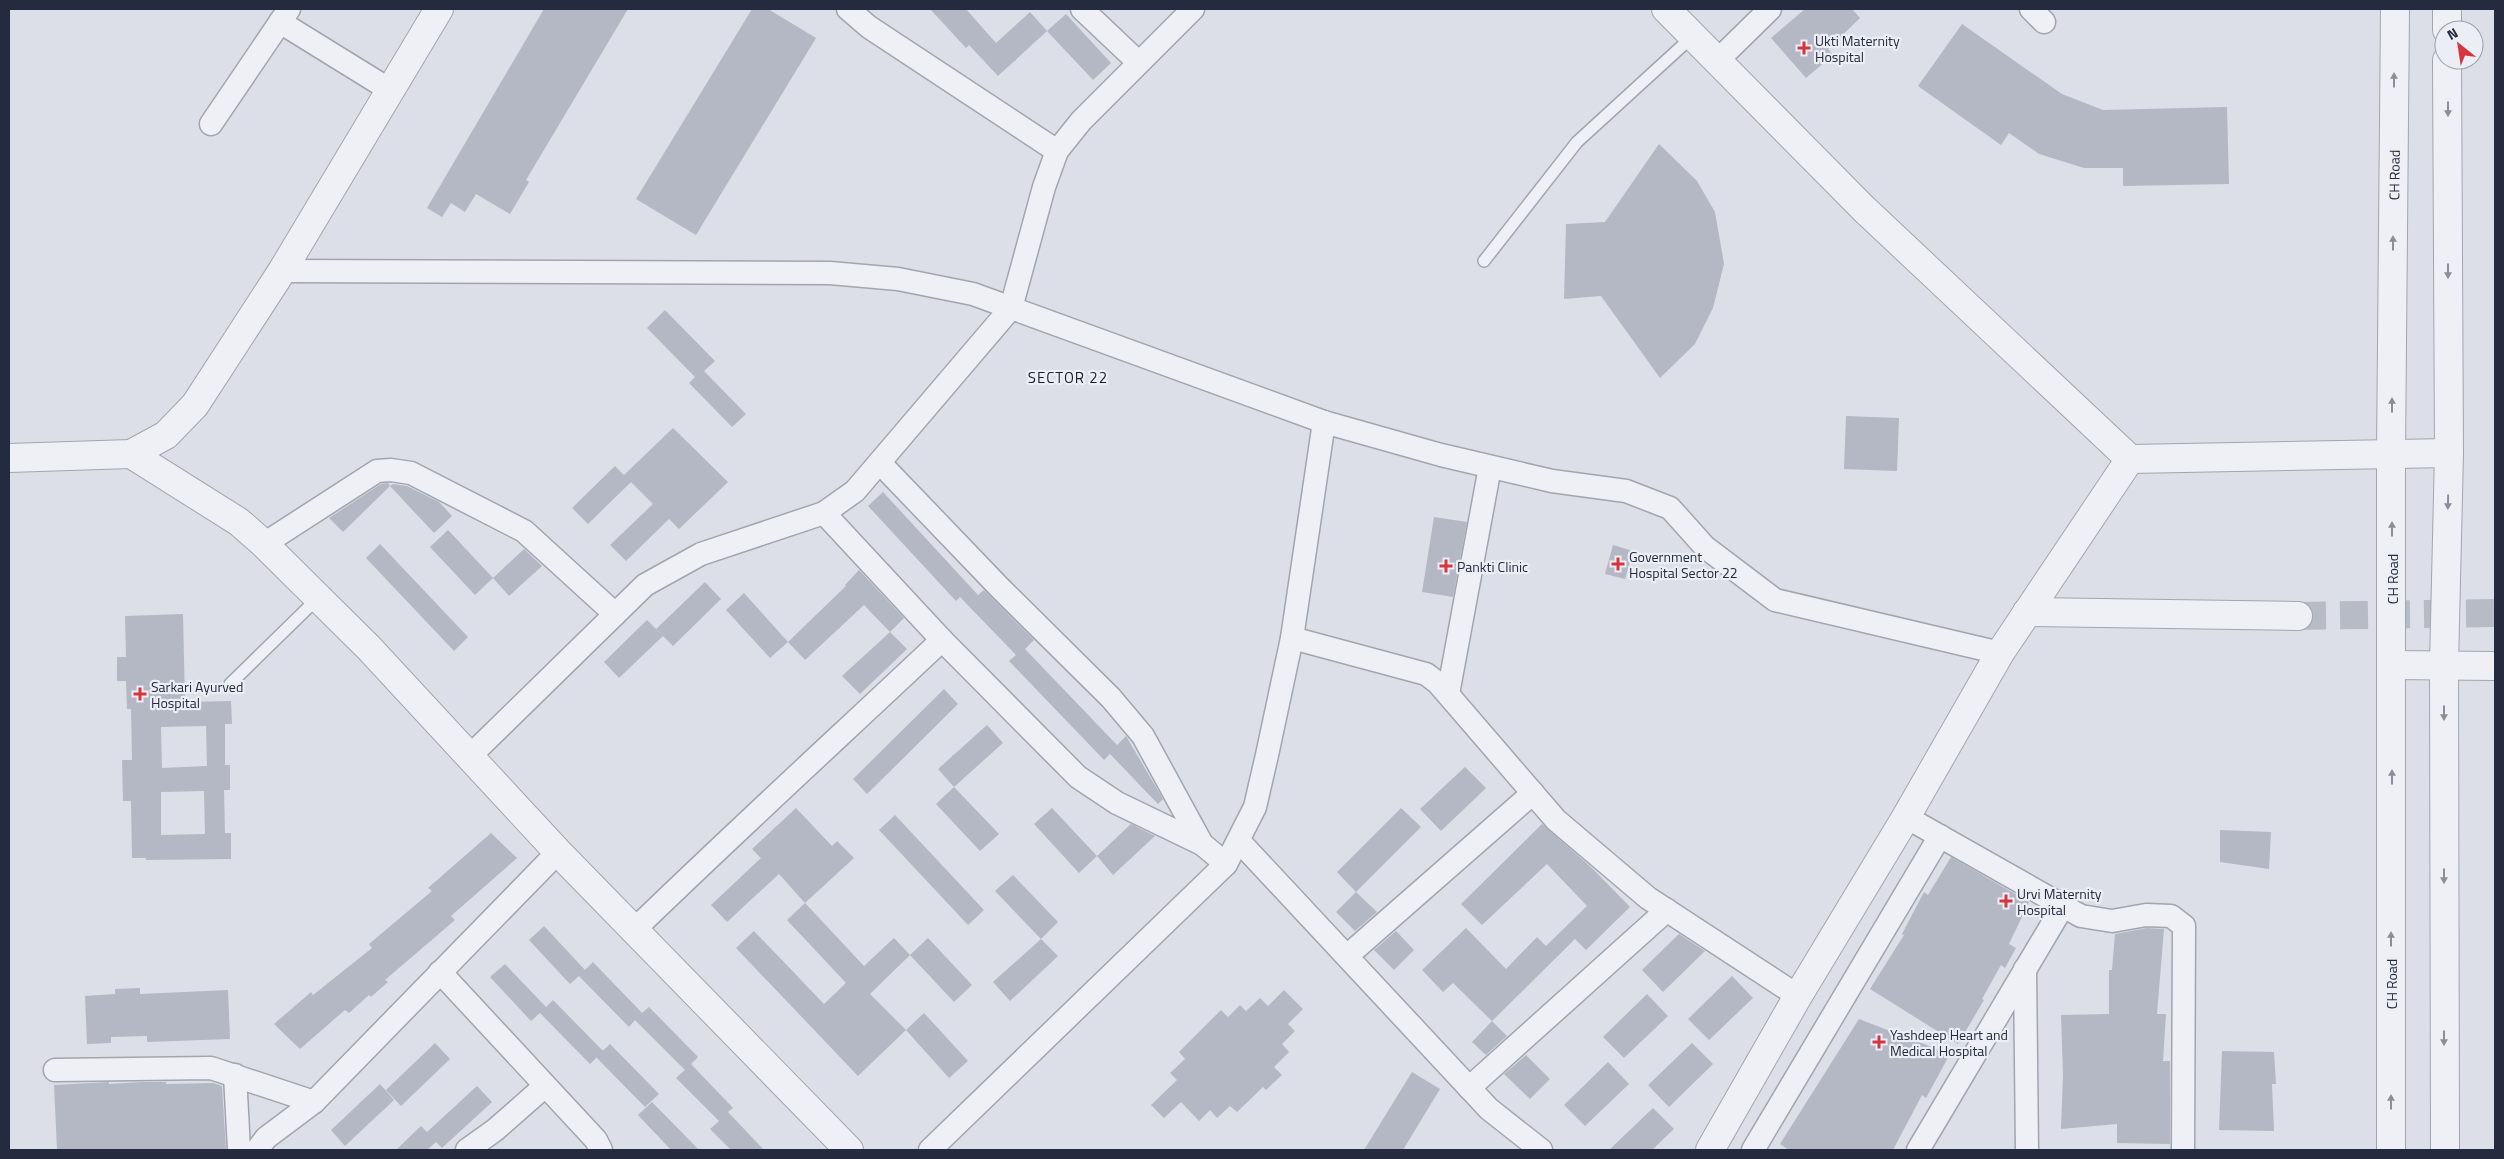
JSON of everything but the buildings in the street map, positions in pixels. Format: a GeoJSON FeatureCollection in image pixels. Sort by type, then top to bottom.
{"type":"FeatureCollection","features":[{"type":"Feature","properties":{"kind":"street"},"geometry":{"type":"LineString","coordinates":[[9,458],[131,454],[166,435],[194,405],[282,271],[439,9]]}},
{"type":"Feature","properties":{"kind":"street"},"geometry":{"type":"LineString","coordinates":[[848,9],[869,27],[1057,151]]}},
{"type":"Feature","properties":{"kind":"street"},"geometry":{"type":"LineString","coordinates":[[1082,9],[1138,62]]}},
{"type":"Feature","properties":{"kind":"street"},"geometry":{"type":"LineString","coordinates":[[468,758],[645,585],[701,554],[824,513],[855,491],[1011,308],[1044,188],[1057,151],[1081,121],[1192,9]]}},
{"type":"Feature","properties":{"kind":"street"},"geometry":{"type":"LineString","coordinates":[[1666,9],[1864,208],[2130,459],[2449,453]]}},
{"type":"Feature","properties":{"kind":"street"},"geometry":{"type":"LineString","coordinates":[[1718,60],[1770,9]]}},
{"type":"Feature","properties":{"kind":"street","name":"CH Road"},"geometry":{"type":"LineString","coordinates":[[2391,1150],[2391,454],[2395,9]]}},
{"type":"Feature","properties":{"kind":"street"},"geometry":{"type":"LineString","coordinates":[[212,124],[285,16],[390,90]]}},
{"type":"Feature","properties":{"kind":"street"},"geometry":{"type":"LineString","coordinates":[[2444,1150],[2444,664],[2449,453],[2447,70]]}},
{"type":"Feature","properties":{"kind":"street"},"geometry":{"type":"LineString","coordinates":[[282,271],[830,273],[898,279],[973,294],[1324,422],[1490,467],[1552,481],[1626,491],[1670,508],[1705,547],[1776,600],[2000,652]]}},
{"type":"Feature","properties":{"kind":"street"},"geometry":{"type":"LineString","coordinates":[[930,1150],[1226,864],[1239,841],[1254,807],[1292,638],[1324,422]]}},
{"type":"Feature","properties":{"kind":"street"},"geometry":{"type":"LineString","coordinates":[[131,454],[239,522],[264,544],[369,648],[468,758],[849,1150]]}},
{"type":"Feature","properties":{"kind":"street"},"geometry":{"type":"LineString","coordinates":[[1710,1150],[1798,996],[1906,817],[2000,652],[2130,459]]}},
{"type":"Feature","properties":{"kind":"street"},"geometry":{"type":"LineString","coordinates":[[880,463],[1000,588],[1111,698],[1143,736],[1202,844]]}},
{"type":"Feature","properties":{"kind":"street"},"geometry":{"type":"LineString","coordinates":[[1448,694],[1490,467]]}},
{"type":"Feature","properties":{"kind":"street"},"geometry":{"type":"LineString","coordinates":[[264,544],[377,471],[391,470],[411,473],[524,531],[615,614]]}},
{"type":"Feature","properties":{"kind":"street"},"geometry":{"type":"LineString","coordinates":[[824,513],[942,640],[1078,777],[1117,803],[1202,844],[1226,864]]}},
{"type":"Feature","properties":{"kind":"street"},"geometry":{"type":"LineString","coordinates":[[2027,612],[2298,616]]}},
{"type":"Feature","properties":{"kind":"street"},"geometry":{"type":"LineString","coordinates":[[1292,638],[1426,674],[1448,694],[1556,820],[1648,898],[1798,996]]}},
{"type":"Feature","properties":{"kind":"street"},"geometry":{"type":"LineString","coordinates":[[634,930],[747,820],[803,771],[942,640]]}},
{"type":"Feature","properties":{"kind":"street"},"geometry":{"type":"LineString","coordinates":[[2392,665],[2444,664],[2495,666]]}},
{"type":"Feature","properties":{"kind":"street"},"geometry":{"type":"LineString","coordinates":[[1348,956],[1533,793]]}},
{"type":"Feature","properties":{"kind":"street"},"geometry":{"type":"LineString","coordinates":[[1906,817],[2081,916],[2112,921],[2146,915],[2171,916],[2184,926],[2183,1150]]}},
{"type":"Feature","properties":{"kind":"street"},"geometry":{"type":"LineString","coordinates":[[1753,1150],[1940,836]]}},
{"type":"Feature","properties":{"kind":"street"},"geometry":{"type":"LineString","coordinates":[[1239,841],[1489,1109],[1541,1150]]}},
{"type":"Feature","properties":{"kind":"street"},"geometry":{"type":"LineString","coordinates":[[257,1150],[266,1138],[314,1102],[558,852]]}},
{"type":"Feature","properties":{"kind":"street"},"geometry":{"type":"LineString","coordinates":[[1918,1150],[2063,906]]}},
{"type":"Feature","properties":{"kind":"street"},"geometry":{"type":"LineString","coordinates":[[1469,1088],[1667,910]]}},
{"type":"Feature","properties":{"kind":"street"},"geometry":{"type":"LineString","coordinates":[[2025,968],[2027,1150]]}},
{"type":"Feature","properties":{"kind":"street"},"geometry":{"type":"LineString","coordinates":[[440,972],[596,1140],[601,1150]]}},
{"type":"Feature","properties":{"kind":"street"},"geometry":{"type":"LineString","coordinates":[[55,1070],[211,1068],[314,1102]]}},
{"type":"Feature","properties":{"kind":"street"},"geometry":{"type":"LineString","coordinates":[[235,1075],[239,1150]]}},
{"type":"Feature","properties":{"kind":"street"},"geometry":{"type":"LineString","coordinates":[[468,1150],[495,1130],[545,1086]]}},
{"type":"Feature","properties":{"kind":"lane"},"geometry":{"type":"LineString","coordinates":[[1484,261],[1577,142],[1693,36]]}},
{"type":"Feature","properties":{"kind":"lane"},"geometry":{"type":"LineString","coordinates":[[230,684],[318,598]]}},
{"type":"Feature","properties":{"kind":"tunnel"},"geometry":{"type":"LineString","coordinates":[[2298,616],[2495,613]]}},
{"type":"Feature","properties":{"kind":"place","name":"Ukti Maternity Hospital"},"geometry":{"type":"Point","coordinates":[1804,48]}},
{"type":"Feature","properties":{"kind":"place","name":"Government Hospital Sector 22"},"geometry":{"type":"Point","coordinates":[1618,564]}},
{"type":"Feature","properties":{"kind":"place","name":"Pankti Clinic"},"geometry":{"type":"Point","coordinates":[1446,566]}},
{"type":"Feature","properties":{"kind":"place","name":"Sarkari Ayurved Hospital"},"geometry":{"type":"Point","coordinates":[140,694]}},
{"type":"Feature","properties":{"kind":"place","name":"Urvi Maternity Hospital"},"geometry":{"type":"Point","coordinates":[2006,901]}},
{"type":"Feature","properties":{"kind":"place","name":"Yashdeep Heart and Medical Hospital"},"geometry":{"type":"Point","coordinates":[1879,1042]}},
{"type":"Feature","properties":{"kind":"district","name":"SECTOR 22"},"geometry":{"type":"Point","coordinates":[1068,377]}}]}
